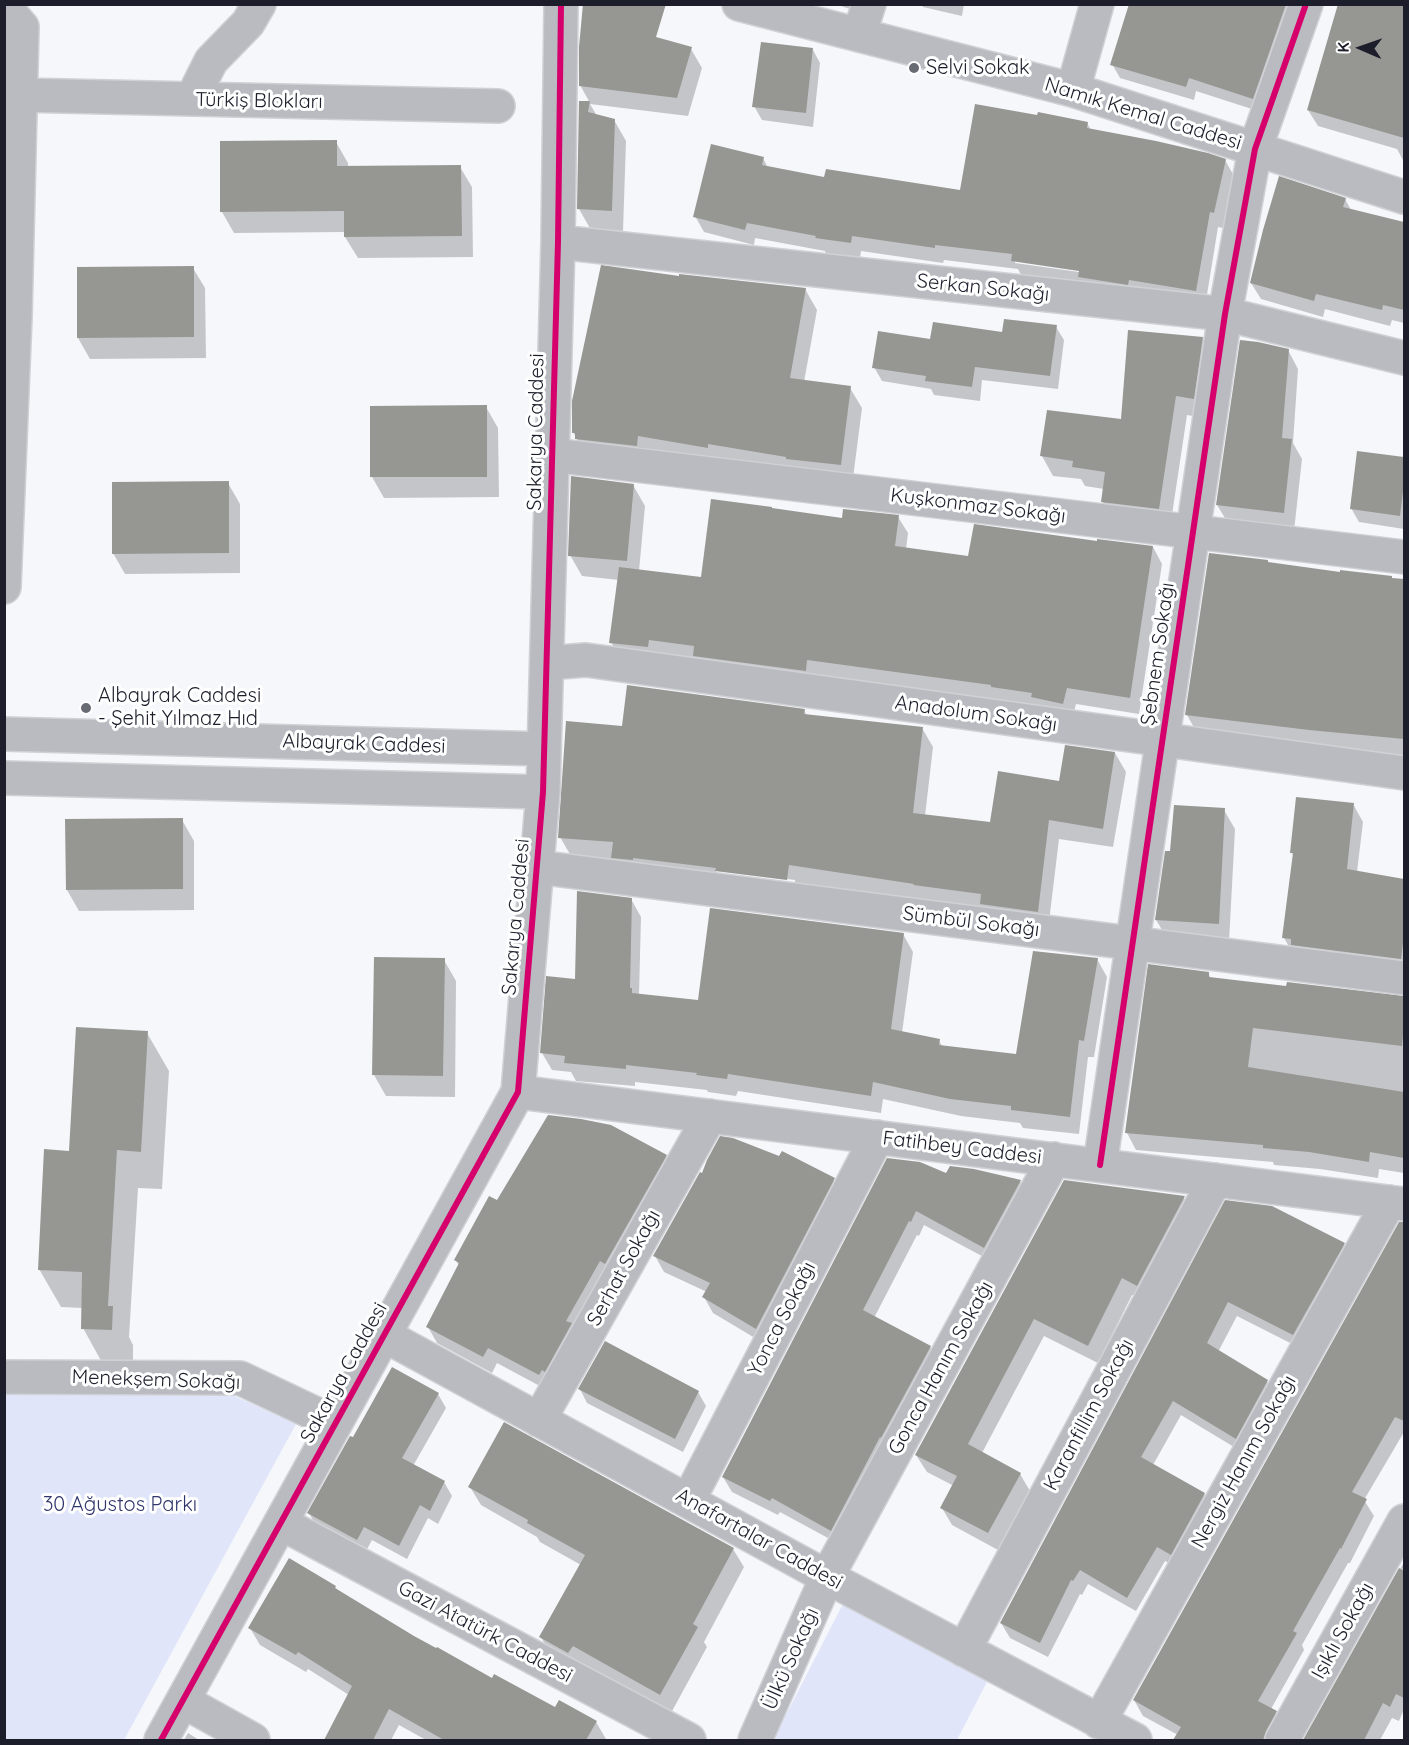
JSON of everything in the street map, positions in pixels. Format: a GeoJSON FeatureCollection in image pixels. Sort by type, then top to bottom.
{"type":"FeatureCollection","features":[{"type":"Feature","properties":{"kind":"street"},"geometry":{"type":"LineString","coordinates":[[192,99],[211,61],[248,23],[259,4]]}},
{"type":"Feature","properties":{"kind":"street","name":"Sakarya Caddesi"},"geometry":{"type":"LineString","coordinates":[[161,1740],[519,1092],[543,792],[558,242],[561,4]]}},
{"type":"Feature","properties":{"kind":"street","name":"Namık Kemal Caddesi"},"geometry":{"type":"LineString","coordinates":[[739,4],[1072,90],[1404,197]]}},
{"type":"Feature","properties":{"kind":"street"},"geometry":{"type":"LineString","coordinates":[[859,35],[869,4]]}},
{"type":"Feature","properties":{"kind":"street"},"geometry":{"type":"LineString","coordinates":[[1072,90],[1097,4]]}},
{"type":"Feature","properties":{"kind":"street","name":"Şebnem Sokağı"},"geometry":{"type":"LineString","coordinates":[[1100,1165],[1225,314],[1255,149],[1306,4]]}},
{"type":"Feature","properties":{"kind":"street"},"geometry":{"type":"LineString","coordinates":[[4,6],[22,27],[10,317],[4,587]]}},
{"type":"Feature","properties":{"kind":"street","name":"Türkiş Blokları"},"geometry":{"type":"LineString","coordinates":[[20,95],[498,106]]}},
{"type":"Feature","properties":{"kind":"street","name":"Serkan Sokağı"},"geometry":{"type":"LineString","coordinates":[[558,242],[1225,314],[1404,358]]}},
{"type":"Feature","properties":{"kind":"street","name":"Kuşkonmaz Sokağı"},"geometry":{"type":"LineString","coordinates":[[552,455],[1404,557]]}},
{"type":"Feature","properties":{"kind":"street","name":"Anadolum Sokağı"},"geometry":{"type":"LineString","coordinates":[[547,663],[586,660],[1404,773]]}},
{"type":"Feature","properties":{"kind":"street","name":"Albayrak Caddesi"},"geometry":{"type":"LineString","coordinates":[[4,734],[544,750]]}},
{"type":"Feature","properties":{"kind":"street"},"geometry":{"type":"LineString","coordinates":[[4,778],[543,792]]}},
{"type":"Feature","properties":{"kind":"street","name":"Sümbül Sokağı"},"geometry":{"type":"LineString","coordinates":[[537,867],[1404,978]]}},
{"type":"Feature","properties":{"kind":"street","name":"Fatihbey Caddesi"},"geometry":{"type":"LineString","coordinates":[[519,1092],[1397,1203]]}},
{"type":"Feature","properties":{"kind":"street","name":"Serhat Sokağı"},"geometry":{"type":"LineString","coordinates":[[539,1420],[710,1116]]}},
{"type":"Feature","properties":{"kind":"street","name":"Yonca Sokağı"},"geometry":{"type":"LineString","coordinates":[[688,1501],[877,1137]]}},
{"type":"Feature","properties":{"kind":"street","name":"Gonca Hanım Sokağı"},"geometry":{"type":"LineString","coordinates":[[827,1577],[1054,1160]]}},
{"type":"Feature","properties":{"kind":"street","name":"Karanfillim Sokağı"},"geometry":{"type":"LineString","coordinates":[[964,1650],[1215,1180]]}},
{"type":"Feature","properties":{"kind":"street","name":"Nergiz Hanım Sokağı"},"geometry":{"type":"LineString","coordinates":[[1099,1722],[1397,1203]]}},
{"type":"Feature","properties":{"kind":"street","name":"Anafartalar Caddesi"},"geometry":{"type":"LineString","coordinates":[[384,1335],[827,1577],[1135,1740]]}},
{"type":"Feature","properties":{"kind":"street","name":"Menekşem Sokağı"},"geometry":{"type":"LineString","coordinates":[[4,1377],[240,1378],[335,1423]]}},
{"type":"Feature","properties":{"kind":"street","name":"Işıklı Sokağı"},"geometry":{"type":"LineString","coordinates":[[1282,1740],[1404,1521]]}},
{"type":"Feature","properties":{"kind":"street","name":"Gazi Atatürk Caddesi"},"geometry":{"type":"LineString","coordinates":[[281,1523],[690,1740]]}},
{"type":"Feature","properties":{"kind":"street","name":"Ülkü Sokağı"},"geometry":{"type":"LineString","coordinates":[[755,1740],[827,1577]]}},
{"type":"Feature","properties":{"kind":"street"},"geometry":{"type":"LineString","coordinates":[[183,1701],[254,1740]]}},
{"type":"Feature","properties":{"kind":"green space","name":"30 Ağustos Parkı"},"geometry":{"type":"Polygon","coordinates":[[[5,1383],[230,1394],[296,1424],[124,1740],[5,1740],[5,1383]]]}},
{"type":"Feature","properties":{"kind":"green space"},"geometry":{"type":"Polygon","coordinates":[[[844,1602],[990,1676],[957,1740],[773,1740],[844,1602]]]}},
{"type":"Feature","properties":{"kind":"building"},"geometry":{"type":"Polygon","coordinates":[[[583,4],[666,4],[656,37],[692,47],[677,98],[579,86],[579,47],[583,4]]]}},
{"type":"Feature","properties":{"kind":"building"},"geometry":{"type":"Polygon","coordinates":[[[1129,4],[1286,4],[1253,99],[1189,78],[1186,87],[1110,65],[1129,4]]]}},
{"type":"Feature","properties":{"kind":"building"},"geometry":{"type":"Polygon","coordinates":[[[1338,4],[1404,4],[1404,138],[1307,110],[1338,4]]]}},
{"type":"Feature","properties":{"kind":"building"},"geometry":{"type":"Polygon","coordinates":[[[761,42],[813,48],[806,113],[752,107],[761,42]]]}},
{"type":"Feature","properties":{"kind":"building"},"geometry":{"type":"Polygon","coordinates":[[[579,101],[590,101],[588,112],[615,119],[612,211],[577,209],[579,101]]]}},
{"type":"Feature","properties":{"kind":"building"},"geometry":{"type":"Polygon","coordinates":[[[975,104],[1037,115],[1038,112],[1088,122],[1087,128],[1156,141],[1226,159],[1214,213],[1210,212],[1196,291],[1129,280],[1128,285],[1078,277],[1079,271],[1011,261],[1012,254],[935,245],[935,248],[852,236],[851,243],[815,238],[816,236],[747,223],[745,230],[693,217],[711,144],[764,157],[762,165],[824,177],[826,169],[960,190],[975,104]]]}},
{"type":"Feature","properties":{"kind":"building"},"geometry":{"type":"Polygon","coordinates":[[[337,140],[337,166],[461,165],[462,236],[344,237],[344,211],[220,212],[220,141],[337,140]]]}},
{"type":"Feature","properties":{"kind":"building"},"geometry":{"type":"Polygon","coordinates":[[[1279,176],[1346,198],[1343,207],[1404,222],[1404,310],[1383,305],[1382,310],[1316,294],[1314,301],[1250,283],[1279,176]]]}},
{"type":"Feature","properties":{"kind":"building"},"geometry":{"type":"Polygon","coordinates":[[[601,265],[679,276],[679,274],[806,288],[790,378],[851,386],[841,465],[786,459],[786,457],[708,444],[708,448],[638,436],[637,446],[575,439],[575,433],[572,433],[572,401],[601,265]]]}},
{"type":"Feature","properties":{"kind":"building"},"geometry":{"type":"Polygon","coordinates":[[[194,266],[194,337],[77,338],[77,267],[194,266]]]}},
{"type":"Feature","properties":{"kind":"building"},"geometry":{"type":"Polygon","coordinates":[[[1004,319],[1057,325],[1050,376],[975,367],[972,387],[925,381],[926,376],[872,368],[878,331],[930,339],[933,322],[1002,332],[1004,319]]]}},
{"type":"Feature","properties":{"kind":"building"},"geometry":{"type":"Polygon","coordinates":[[[1128,330],[1203,337],[1194,399],[1176,396],[1159,509],[1101,502],[1105,472],[1072,467],[1073,461],[1040,456],[1047,410],[1121,419],[1128,330]]]}},
{"type":"Feature","properties":{"kind":"building"},"geometry":{"type":"Polygon","coordinates":[[[1240,340],[1289,349],[1282,438],[1292,439],[1284,513],[1216,505],[1240,340]]]}},
{"type":"Feature","properties":{"kind":"building"},"geometry":{"type":"Polygon","coordinates":[[[487,405],[487,477],[370,477],[370,406],[487,405]]]}},
{"type":"Feature","properties":{"kind":"building"},"geometry":{"type":"Polygon","coordinates":[[[1357,451],[1404,457],[1400,516],[1350,509],[1357,451]]]}},
{"type":"Feature","properties":{"kind":"building"},"geometry":{"type":"Polygon","coordinates":[[[571,476],[634,484],[627,561],[568,556],[571,476]]]}},
{"type":"Feature","properties":{"kind":"building"},"geometry":{"type":"Polygon","coordinates":[[[229,481],[229,553],[112,554],[112,482],[229,481]]]}},
{"type":"Feature","properties":{"kind":"building"},"geometry":{"type":"Polygon","coordinates":[[[711,499],[842,518],[843,509],[899,515],[895,546],[968,556],[974,524],[1097,541],[1097,539],[1153,546],[1130,698],[1067,688],[1063,704],[1031,697],[1032,693],[991,687],[991,685],[807,660],[806,671],[693,656],[694,646],[649,640],[648,647],[609,643],[619,567],[701,577],[711,499]]]}},
{"type":"Feature","properties":{"kind":"building"},"geometry":{"type":"Polygon","coordinates":[[[1209,553],[1404,579],[1404,739],[1185,715],[1209,553]]]}},
{"type":"Feature","properties":{"kind":"building"},"geometry":{"type":"Polygon","coordinates":[[[627,685],[805,709],[804,714],[923,727],[913,813],[990,822],[998,771],[1059,781],[1065,745],[1115,752],[1103,829],[1049,820],[1038,912],[980,904],[981,894],[789,865],[787,880],[715,871],[716,868],[633,858],[633,860],[611,858],[613,842],[558,838],[566,721],[622,726],[627,685]]]}},
{"type":"Feature","properties":{"kind":"building"},"geometry":{"type":"Polygon","coordinates":[[[1296,797],[1354,803],[1347,869],[1404,879],[1404,935],[1401,959],[1291,945],[1291,939],[1282,938],[1293,853],[1290,853],[1296,797]]]}},
{"type":"Feature","properties":{"kind":"building"},"geometry":{"type":"Polygon","coordinates":[[[1174,805],[1225,808],[1219,924],[1155,920],[1165,851],[1170,851],[1174,805]]]}},
{"type":"Feature","properties":{"kind":"building"},"geometry":{"type":"Polygon","coordinates":[[[183,818],[183,889],[66,890],[65,819],[183,818]]]}},
{"type":"Feature","properties":{"kind":"building"},"geometry":{"type":"Polygon","coordinates":[[[577,891],[632,898],[630,988],[632,988],[632,993],[698,1000],[710,908],[904,933],[891,1029],[940,1039],[939,1045],[1016,1054],[1033,951],[1098,958],[1084,1041],[1079,1040],[1070,1117],[1011,1110],[1011,1106],[950,1099],[873,1082],[871,1096],[728,1074],[727,1079],[696,1075],[697,1073],[626,1065],[626,1069],[564,1063],[565,1056],[540,1053],[546,976],[575,979],[577,891]]]}},
{"type":"Feature","properties":{"kind":"building"},"geometry":{"type":"Polygon","coordinates":[[[374,957],[445,958],[443,1076],[372,1075],[374,957]]]}},
{"type":"Feature","properties":{"kind":"building"},"geometry":{"type":"Polygon","coordinates":[[[1148,964],[1209,972],[1209,977],[1286,986],[1287,982],[1404,996],[1402,1046],[1253,1028],[1248,1067],[1404,1092],[1404,1158],[1370,1152],[1369,1162],[1309,1152],[1263,1148],[1263,1145],[1125,1133],[1148,964]]]}},
{"type":"Feature","properties":{"kind":"building"},"geometry":{"type":"Polygon","coordinates":[[[76,1027],[148,1031],[141,1152],[117,1150],[108,1306],[113,1306],[112,1330],[81,1329],[82,1272],[38,1270],[44,1149],[69,1151],[76,1027]]]}},
{"type":"Feature","properties":{"kind":"building"},"geometry":{"type":"Polygon","coordinates":[[[548,1115],[611,1125],[667,1155],[605,1264],[600,1261],[566,1321],[572,1323],[545,1372],[542,1370],[539,1375],[488,1348],[483,1357],[426,1327],[459,1263],[454,1260],[489,1196],[497,1200],[548,1115]]]}},
{"type":"Feature","properties":{"kind":"building"},"geometry":{"type":"Polygon","coordinates":[[[720,1136],[733,1138],[779,1156],[782,1151],[835,1178],[756,1329],[702,1297],[710,1283],[653,1256],[700,1172],[702,1173],[720,1136]]]}},
{"type":"Feature","properties":{"kind":"building"},"geometry":{"type":"Polygon","coordinates":[[[887,1158],[920,1162],[946,1173],[950,1166],[1021,1180],[984,1248],[916,1211],[911,1222],[909,1221],[863,1310],[931,1346],[831,1531],[772,1498],[770,1501],[722,1477],[887,1158]]]}},
{"type":"Feature","properties":{"kind":"building"},"geometry":{"type":"Polygon","coordinates":[[[1064,1180],[1185,1196],[1137,1286],[1122,1278],[1088,1346],[1034,1319],[968,1444],[1021,1473],[988,1533],[940,1508],[957,1476],[915,1455],[1064,1180]]]}},
{"type":"Feature","properties":{"kind":"building"},"geometry":{"type":"Polygon","coordinates":[[[1225,1200],[1272,1206],[1345,1243],[1293,1335],[1228,1302],[1207,1343],[1268,1380],[1236,1439],[1173,1401],[1141,1457],[1205,1493],[1171,1555],[1157,1547],[1127,1598],[1080,1570],[1073,1581],[1071,1580],[1040,1643],[1000,1623],[1225,1200]]]}},
{"type":"Feature","properties":{"kind":"building"},"geometry":{"type":"Polygon","coordinates":[[[1399,1222],[1404,1222],[1404,1421],[1395,1417],[1352,1492],[1367,1499],[1293,1631],[1297,1633],[1258,1701],[1277,1711],[1263,1740],[1173,1740],[1181,1727],[1133,1700],[1399,1222]]]}},
{"type":"Feature","properties":{"kind":"building"},"geometry":{"type":"Polygon","coordinates":[[[605,1341],[699,1391],[675,1439],[578,1389],[605,1341]]]}},
{"type":"Feature","properties":{"kind":"building"},"geometry":{"type":"Polygon","coordinates":[[[392,1367],[439,1393],[402,1458],[445,1481],[430,1511],[420,1505],[399,1546],[364,1527],[357,1540],[307,1513],[392,1367]]]}},
{"type":"Feature","properties":{"kind":"building"},"geometry":{"type":"Polygon","coordinates":[[[504,1422],[734,1548],[693,1624],[698,1627],[660,1695],[573,1646],[568,1653],[539,1637],[585,1555],[468,1487],[504,1422]]]}},
{"type":"Feature","properties":{"kind":"building"},"geometry":{"type":"Polygon","coordinates":[[[289,1558],[414,1636],[492,1678],[494,1674],[555,1707],[559,1700],[597,1721],[586,1740],[444,1740],[389,1709],[373,1740],[324,1740],[352,1686],[298,1652],[296,1655],[248,1628],[289,1558]]]}},
{"type":"Feature","properties":{"kind":"building"},"geometry":{"type":"Polygon","coordinates":[[[1399,1568],[1404,1571],[1404,1698],[1396,1694],[1390,1707],[1383,1703],[1364,1740],[1303,1740],[1399,1568]]]}},
{"type":"Feature","properties":{"kind":"cycle path"},"geometry":{"type":"LineString","coordinates":[[161,1740],[518,1092],[543,792],[558,242],[561,4]]}},
{"type":"Feature","properties":{"kind":"cycle path"},"geometry":{"type":"LineString","coordinates":[[1100,1165],[1225,314],[1255,149],[1306,4]]}},
{"type":"Feature","properties":{"kind":"place","name":"Selvi Sokak"},"geometry":{"type":"Point","coordinates":[914,68]}},
{"type":"Feature","properties":{"kind":"place","name":"Albayrak Caddesi - Şehit Yılmaz Hıd"},"geometry":{"type":"Point","coordinates":[86,708]}}]}
